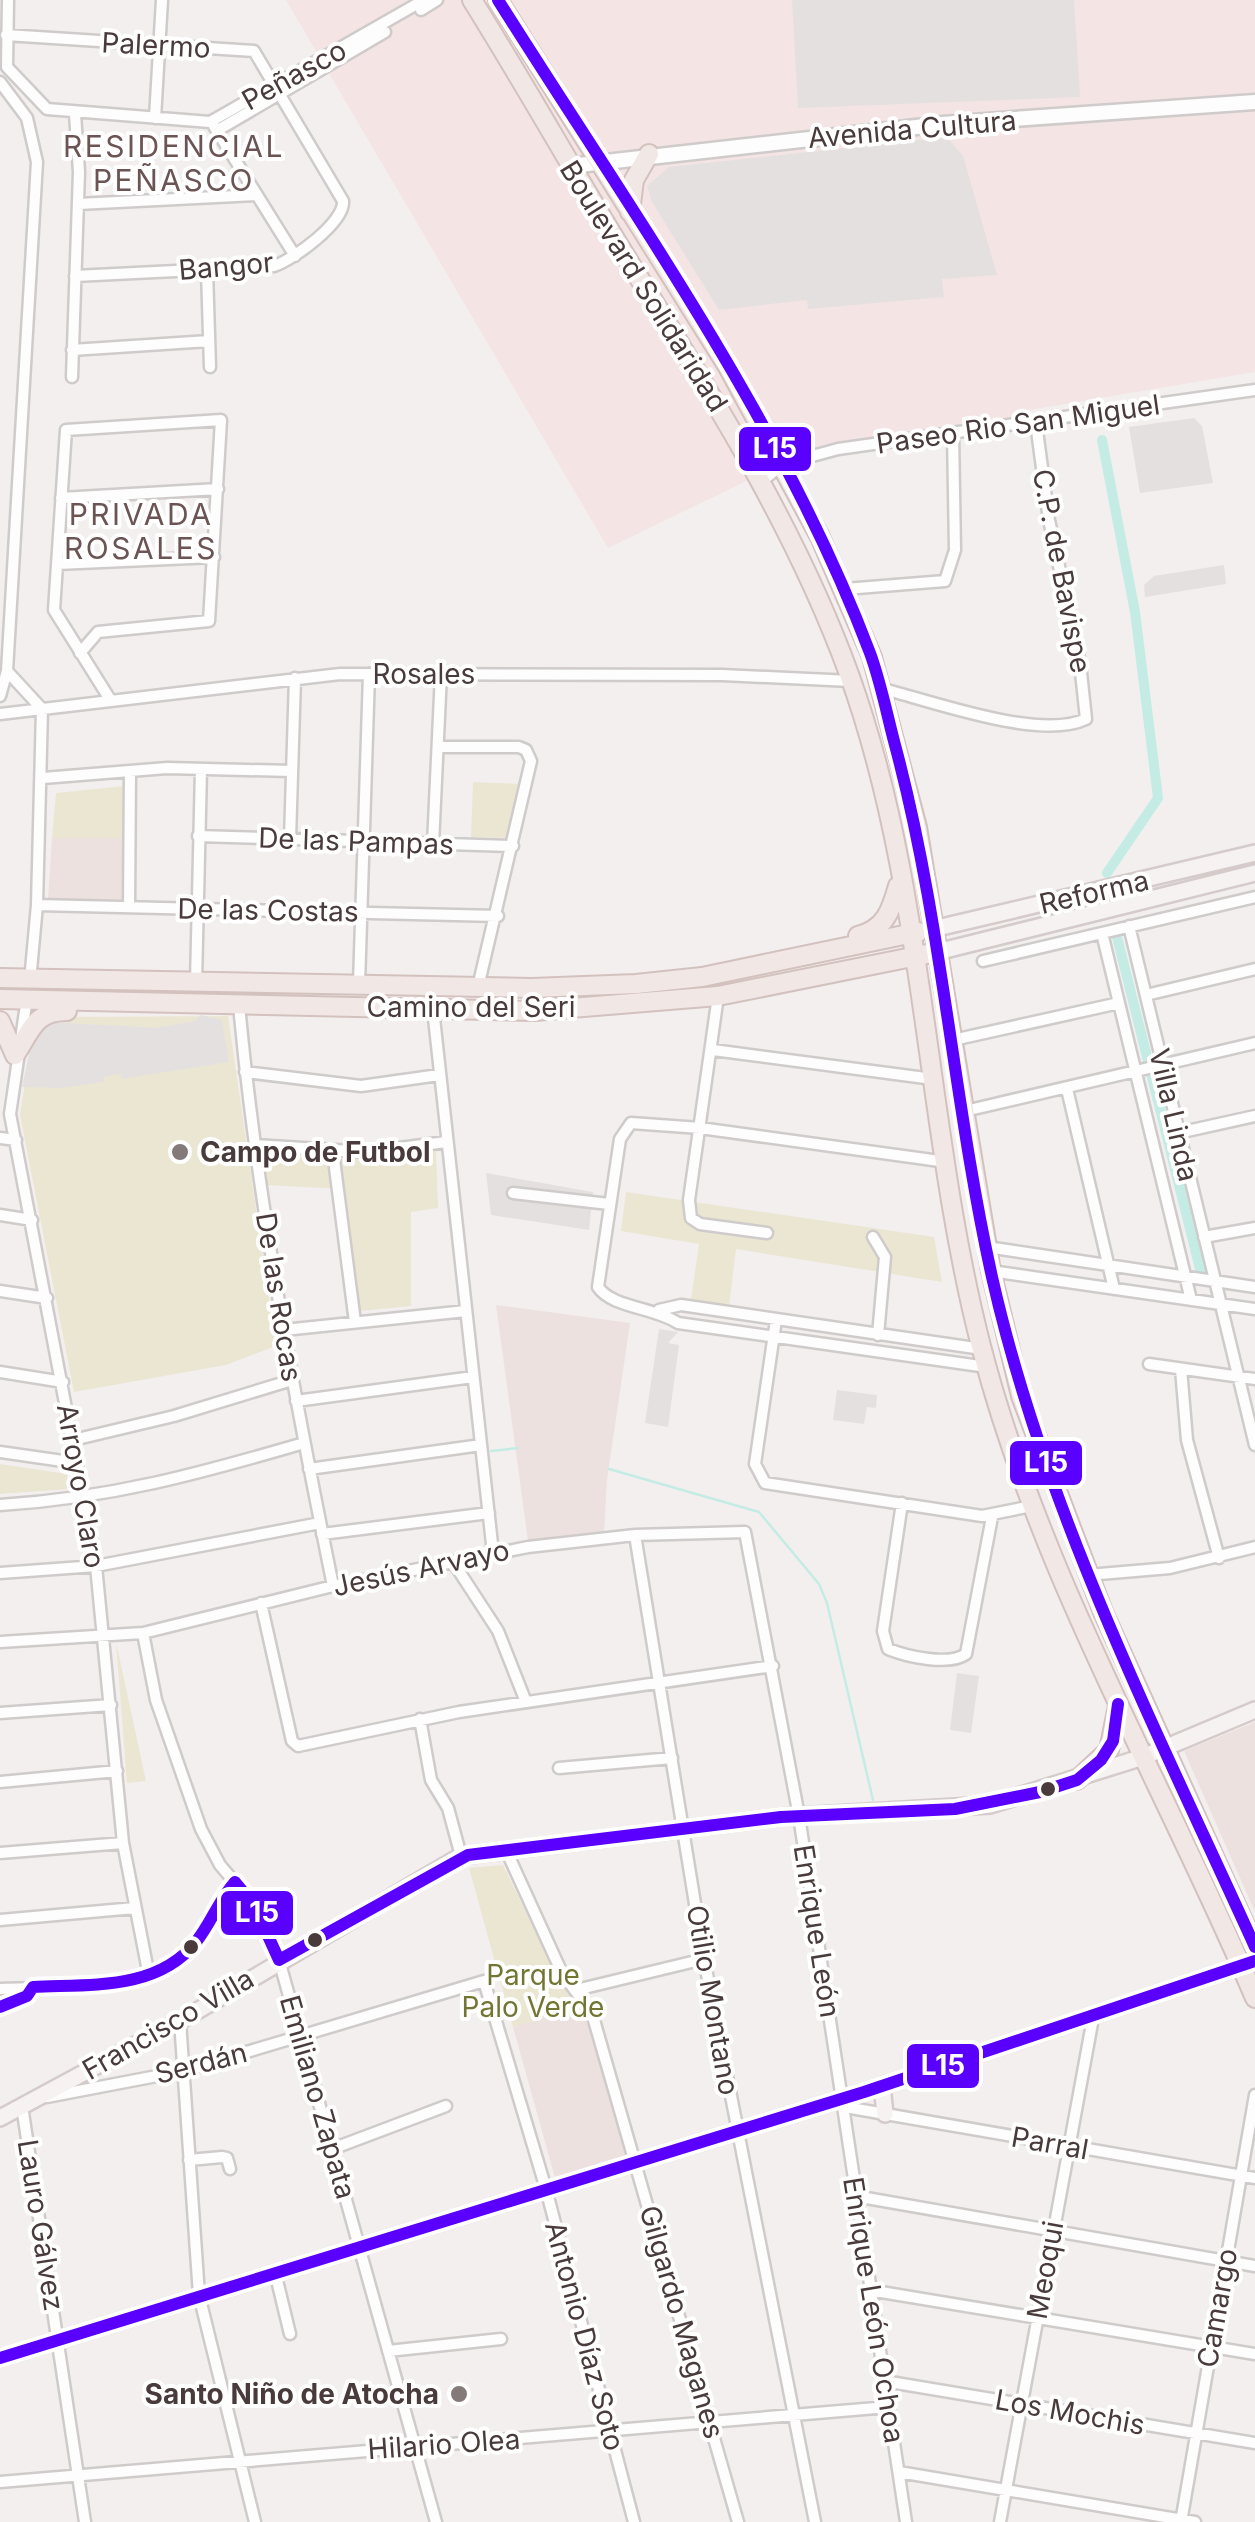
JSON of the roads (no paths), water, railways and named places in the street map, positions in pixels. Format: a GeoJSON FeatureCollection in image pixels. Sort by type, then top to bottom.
{"type":"FeatureCollection","features":[{"type":"Feature","properties":{"kind":"main road","name":"Boulevard Solidaridad"},"geometry":{"type":"LineString","coordinates":[[472,0],[762,481],[812,585],[851,680],[915,957],[947,1162],[984,1358],[1032,1506],[1142,1757],[1248,1963],[1255,1998]]}},
{"type":"Feature","properties":{"kind":"main road","name":"Boulevard Solidaridad"},"geometry":{"type":"LineString","coordinates":[[498,0],[728,367],[783,464],[845,590],[883,688],[914,814],[991,1271],[1021,1396],[1087,1575],[1255,1947]]}},
{"type":"Feature","properties":{"kind":"main road"},"geometry":{"type":"LineString","coordinates":[[630,213],[634,180],[650,154]]}},
{"type":"Feature","properties":{"kind":"main road","name":"Reforma"},"geometry":{"type":"LineString","coordinates":[[934,928],[1254,863]]}},
{"type":"Feature","properties":{"kind":"main road","name":"Reforma"},"geometry":{"type":"LineString","coordinates":[[937,952],[1254,863]]}},
{"type":"Feature","properties":{"kind":"main road"},"geometry":{"type":"LineString","coordinates":[[764,966],[800,949],[876,929],[886,919],[900,881]]}},
{"type":"Feature","properties":{"kind":"main road","name":"Camino del Seri"},"geometry":{"type":"LineString","coordinates":[[0,978],[478,987],[636,984],[764,966],[934,928]]}},
{"type":"Feature","properties":{"kind":"main road","name":"Camino del Seri"},"geometry":{"type":"LineString","coordinates":[[0,999],[536,1010],[718,996],[937,952]]}},
{"type":"Feature","properties":{"kind":"main road"},"geometry":{"type":"LineString","coordinates":[[15,1055],[32,1024],[46,1013],[106,1012],[128,1002]]}},
{"type":"Feature","properties":{"kind":"main road"},"geometry":{"type":"LineString","coordinates":[[0,1021],[15,1055]]}},
{"type":"Feature","properties":{"kind":"main road"},"geometry":{"type":"LineString","coordinates":[[1077,1780],[1109,1750],[1118,1704],[1142,1696]]}},
{"type":"Feature","properties":{"kind":"main road","name":"Francisco Villa"},"geometry":{"type":"LineString","coordinates":[[0,2118],[180,2022],[279,1960],[461,1856],[799,1816],[990,1806],[1142,1757],[1255,1710]]}},
{"type":"Feature","properties":{"kind":"main road"},"geometry":{"type":"LineString","coordinates":[[0,2358],[737,2130],[844,2103],[882,2086],[1248,1963]]}},
{"type":"Feature","properties":{"kind":"main road"},"geometry":{"type":"LineString","coordinates":[[882,2086],[885,2114]]}},
{"type":"Feature","properties":{"kind":"street"},"geometry":{"type":"LineString","coordinates":[[6,35],[8,0]]}},
{"type":"Feature","properties":{"kind":"street"},"geometry":{"type":"LineString","coordinates":[[155,118],[162,0]]}},
{"type":"Feature","properties":{"kind":"street","name":"Peñasco"},"geometry":{"type":"LineString","coordinates":[[6,35],[7,66],[38,104],[75,114],[214,126],[429,1]]}},
{"type":"Feature","properties":{"kind":"street","name":"Palermo"},"geometry":{"type":"LineString","coordinates":[[6,35],[254,51],[278,90]]}},
{"type":"Feature","properties":{"kind":"street"},"geometry":{"type":"LineString","coordinates":[[0,82],[27,118],[38,162],[7,671],[0,696]]}},
{"type":"Feature","properties":{"kind":"street","name":"Bangor"},"geometry":{"type":"LineString","coordinates":[[75,276],[274,266],[295,256],[344,207],[278,90]]}},
{"type":"Feature","properties":{"kind":"street","name":"Avenida Cultura"},"geometry":{"type":"LineString","coordinates":[[570,166],[942,124],[1255,102]]}},
{"type":"Feature","properties":{"kind":"street"},"geometry":{"type":"LineString","coordinates":[[72,377],[78,204],[75,114]]}},
{"type":"Feature","properties":{"kind":"street"},"geometry":{"type":"LineString","coordinates":[[214,126],[295,256]]}},
{"type":"Feature","properties":{"kind":"street"},"geometry":{"type":"LineString","coordinates":[[78,204],[256,195]]}},
{"type":"Feature","properties":{"kind":"street"},"geometry":{"type":"LineString","coordinates":[[207,270],[210,367]]}},
{"type":"Feature","properties":{"kind":"street"},"geometry":{"type":"LineString","coordinates":[[72,350],[209,340]]}},
{"type":"Feature","properties":{"kind":"street","name":"Paseo Rio San Miguel"},"geometry":{"type":"LineString","coordinates":[[783,464],[838,449],[1255,390]]}},
{"type":"Feature","properties":{"kind":"street"},"geometry":{"type":"LineString","coordinates":[[80,653],[98,632],[204,625],[210,618],[221,420],[69,427],[54,610],[90,672],[110,702]]}},
{"type":"Feature","properties":{"kind":"street","name":"C.P. de Bavispe"},"geometry":{"type":"LineString","coordinates":[[883,688],[1020,722],[1049,726],[1086,720],[1077,646],[1049,520],[1036,422]]}},
{"type":"Feature","properties":{"kind":"street"},"geometry":{"type":"LineString","coordinates":[[845,590],[945,581],[956,550],[953,433]]}},
{"type":"Feature","properties":{"kind":"street"},"geometry":{"type":"LineString","coordinates":[[762,481],[783,464]]}},
{"type":"Feature","properties":{"kind":"street"},"geometry":{"type":"LineString","coordinates":[[61,498],[218,489]]}},
{"type":"Feature","properties":{"kind":"street"},"geometry":{"type":"LineString","coordinates":[[57,564],[214,556]]}},
{"type":"Feature","properties":{"kind":"street"},"geometry":{"type":"LineString","coordinates":[[7,671],[42,709]]}},
{"type":"Feature","properties":{"kind":"street"},"geometry":{"type":"LineString","coordinates":[[359,984],[369,674]]}},
{"type":"Feature","properties":{"kind":"street","name":"Rosales"},"geometry":{"type":"LineString","coordinates":[[0,714],[295,678],[369,674],[705,675],[851,680]]}},
{"type":"Feature","properties":{"kind":"street"},"geometry":{"type":"LineString","coordinates":[[433,844],[440,674]]}},
{"type":"Feature","properties":{"kind":"street"},"geometry":{"type":"LineString","coordinates":[[290,839],[295,678]]}},
{"type":"Feature","properties":{"kind":"street","name":"Arroyo Claro"},"geometry":{"type":"LineString","coordinates":[[42,709],[38,905],[10,1114],[96,1566],[106,1633],[123,1843],[150,1976]]}},
{"type":"Feature","properties":{"kind":"street"},"geometry":{"type":"LineString","coordinates":[[438,747],[518,747],[530,754],[498,916],[478,987]]}},
{"type":"Feature","properties":{"kind":"street"},"geometry":{"type":"LineString","coordinates":[[43,778],[201,769],[292,771]]}},
{"type":"Feature","properties":{"kind":"street"},"geometry":{"type":"LineString","coordinates":[[196,982],[201,769]]}},
{"type":"Feature","properties":{"kind":"street"},"geometry":{"type":"LineString","coordinates":[[128,907],[130,771]]}},
{"type":"Feature","properties":{"kind":"street","name":"De las Pampas"},"geometry":{"type":"LineString","coordinates":[[198,836],[513,846]]}},
{"type":"Feature","properties":{"kind":"street"},"geometry":{"type":"LineString","coordinates":[[984,961],[1255,897]]}},
{"type":"Feature","properties":{"kind":"street","name":"De las Costas"},"geometry":{"type":"LineString","coordinates":[[38,905],[498,916]]}},
{"type":"Feature","properties":{"kind":"street","name":"Villa Linda"},"geometry":{"type":"LineString","coordinates":[[1129,926],[1255,1445]]}},
{"type":"Feature","properties":{"kind":"street","name":"Villa Linda"},"geometry":{"type":"LineString","coordinates":[[1102,933],[1191,1300]]}},
{"type":"Feature","properties":{"kind":"street"},"geometry":{"type":"LineString","coordinates":[[1146,995],[1255,970]]}},
{"type":"Feature","properties":{"kind":"street"},"geometry":{"type":"LineString","coordinates":[[718,996],[689,1200],[690,1218],[700,1224],[767,1233]]}},
{"type":"Feature","properties":{"kind":"street"},"geometry":{"type":"LineString","coordinates":[[953,1040],[1119,1002]]}},
{"type":"Feature","properties":{"kind":"street","name":"De las Rocas"},"geometry":{"type":"LineString","coordinates":[[239,1005],[245,1072],[292,1380],[333,1586]]}},
{"type":"Feature","properties":{"kind":"street"},"geometry":{"type":"LineString","coordinates":[[432,1009],[493,1552]]}},
{"type":"Feature","properties":{"kind":"street"},"geometry":{"type":"LineString","coordinates":[[965,1111],[1255,1043]]}},
{"type":"Feature","properties":{"kind":"street"},"geometry":{"type":"LineString","coordinates":[[713,1050],[933,1079]]}},
{"type":"Feature","properties":{"kind":"street"},"geometry":{"type":"LineString","coordinates":[[245,1072],[362,1086],[439,1075]]}},
{"type":"Feature","properties":{"kind":"street"},"geometry":{"type":"LineString","coordinates":[[1067,1088],[1114,1289]]}},
{"type":"Feature","properties":{"kind":"street"},"geometry":{"type":"LineString","coordinates":[[1178,1133],[1255,1116]]}},
{"type":"Feature","properties":{"kind":"street"},"geometry":{"type":"LineString","coordinates":[[947,1162],[639,1121],[624,1128],[598,1287],[611,1300],[659,1310],[682,1306],[878,1334],[984,1358]]}},
{"type":"Feature","properties":{"kind":"street"},"geometry":{"type":"LineString","coordinates":[[0,1138],[16,1140]]}},
{"type":"Feature","properties":{"kind":"street"},"geometry":{"type":"LineString","coordinates":[[256,1145],[333,1152],[394,1150],[446,1142]]}},
{"type":"Feature","properties":{"kind":"street"},"geometry":{"type":"LineString","coordinates":[[333,1152],[355,1322]]}},
{"type":"Feature","properties":{"kind":"street"},"geometry":{"type":"LineString","coordinates":[[513,1193],[609,1204]]}},
{"type":"Feature","properties":{"kind":"street"},"geometry":{"type":"LineString","coordinates":[[0,1215],[32,1220]]}},
{"type":"Feature","properties":{"kind":"street"},"geometry":{"type":"LineString","coordinates":[[1204,1237],[1255,1228]]}},
{"type":"Feature","properties":{"kind":"street"},"geometry":{"type":"LineString","coordinates":[[873,1238],[885,1257],[878,1334]]}},
{"type":"Feature","properties":{"kind":"street"},"geometry":{"type":"LineString","coordinates":[[987,1247],[1255,1287]]}},
{"type":"Feature","properties":{"kind":"street"},"geometry":{"type":"LineString","coordinates":[[991,1271],[1255,1309]]}},
{"type":"Feature","properties":{"kind":"street"},"geometry":{"type":"LineString","coordinates":[[0,1291],[47,1298]]}},
{"type":"Feature","properties":{"kind":"street"},"geometry":{"type":"LineString","coordinates":[[659,1310],[678,1323],[936,1361],[984,1358]]}},
{"type":"Feature","properties":{"kind":"street"},"geometry":{"type":"LineString","coordinates":[[284,1330],[466,1311]]}},
{"type":"Feature","properties":{"kind":"street"},"geometry":{"type":"LineString","coordinates":[[776,1320],[757,1444],[759,1477],[775,1486],[992,1517],[1032,1506]]}},
{"type":"Feature","properties":{"kind":"street"},"geometry":{"type":"LineString","coordinates":[[936,1361],[937,1346]]}},
{"type":"Feature","properties":{"kind":"street"},"geometry":{"type":"LineString","coordinates":[[1149,1364],[1255,1379]]}},
{"type":"Feature","properties":{"kind":"street"},"geometry":{"type":"LineString","coordinates":[[1181,1369],[1187,1440],[1219,1558]]}},
{"type":"Feature","properties":{"kind":"street"},"geometry":{"type":"LineString","coordinates":[[0,1372],[63,1382]]}},
{"type":"Feature","properties":{"kind":"street"},"geometry":{"type":"LineString","coordinates":[[296,1401],[474,1377]]}},
{"type":"Feature","properties":{"kind":"street"},"geometry":{"type":"LineString","coordinates":[[73,1440],[174,1416],[292,1380]]}},
{"type":"Feature","properties":{"kind":"street"},"geometry":{"type":"LineString","coordinates":[[0,1505],[84,1500],[150,1488],[304,1442]]}},
{"type":"Feature","properties":{"kind":"street"},"geometry":{"type":"LineString","coordinates":[[309,1468],[481,1446]]}},
{"type":"Feature","properties":{"kind":"street"},"geometry":{"type":"LineString","coordinates":[[0,1452],[77,1463]]}},
{"type":"Feature","properties":{"kind":"street"},"geometry":{"type":"LineString","coordinates":[[902,1503],[883,1637],[888,1649],[905,1654],[950,1660],[966,1654],[992,1517]]}},
{"type":"Feature","properties":{"kind":"street"},"geometry":{"type":"LineString","coordinates":[[0,1573],[96,1566],[321,1529],[489,1513]]}},
{"type":"Feature","properties":{"kind":"street","name":"Jesús Arvayo"},"geometry":{"type":"LineString","coordinates":[[0,1642],[143,1633],[493,1552],[635,1536],[742,1530]]}},
{"type":"Feature","properties":{"kind":"street","name":"Enrique León"},"geometry":{"type":"LineString","coordinates":[[742,1530],[746,1534],[773,1666],[844,2103]]}},
{"type":"Feature","properties":{"kind":"street","name":"Otilio Montano"},"geometry":{"type":"LineString","coordinates":[[635,1536],[704,1959],[815,2522]]}},
{"type":"Feature","properties":{"kind":"street"},"geometry":{"type":"LineString","coordinates":[[1087,1575],[1170,1568],[1255,1547]]}},
{"type":"Feature","properties":{"kind":"street"},"geometry":{"type":"LineString","coordinates":[[453,1562],[498,1632],[526,1702]]}},
{"type":"Feature","properties":{"kind":"street"},"geometry":{"type":"LineString","coordinates":[[261,1603],[295,1744],[420,1719],[773,1666]]}},
{"type":"Feature","properties":{"kind":"street","name":"Emiliano Zapata"},"geometry":{"type":"LineString","coordinates":[[143,1633],[156,1700],[210,1850],[254,1905],[279,1960],[436,2522]]}},
{"type":"Feature","properties":{"kind":"street"},"geometry":{"type":"LineString","coordinates":[[0,1713],[111,1705]]}},
{"type":"Feature","properties":{"kind":"street"},"geometry":{"type":"LineString","coordinates":[[420,1719],[431,1780],[448,1808],[461,1856]]}},
{"type":"Feature","properties":{"kind":"street"},"geometry":{"type":"LineString","coordinates":[[558,1768],[672,1758]]}},
{"type":"Feature","properties":{"kind":"street"},"geometry":{"type":"LineString","coordinates":[[0,1782],[117,1771]]}},
{"type":"Feature","properties":{"kind":"street"},"geometry":{"type":"LineString","coordinates":[[0,1853],[123,1843]]}},
{"type":"Feature","properties":{"kind":"street","name":"Gilgardo Maganes"},"geometry":{"type":"LineString","coordinates":[[506,1850],[557,1963],[592,2013],[738,2522]]}},
{"type":"Feature","properties":{"kind":"street"},"geometry":{"type":"LineString","coordinates":[[0,1989],[129,1982],[150,1976],[192,1947],[235,1882]]}},
{"type":"Feature","properties":{"kind":"street"},"geometry":{"type":"LineString","coordinates":[[0,1920],[135,1908]]}},
{"type":"Feature","properties":{"kind":"street"},"geometry":{"type":"LineString","coordinates":[[576,1990],[704,1959]]}},
{"type":"Feature","properties":{"kind":"street","name":"Serdán"},"geometry":{"type":"LineString","coordinates":[[27,2103],[183,2070],[481,1980]]}},
{"type":"Feature","properties":{"kind":"street","name":"Antonio Díaz Soto"},"geometry":{"type":"LineString","coordinates":[[481,1980],[546,2189],[634,2522]]}},
{"type":"Feature","properties":{"kind":"street"},"geometry":{"type":"LineString","coordinates":[[0,2008],[22,1999],[33,1987]]}},
{"type":"Feature","properties":{"kind":"street","name":"Meoqui"},"geometry":{"type":"LineString","coordinates":[[1000,2522],[1093,2018]]}},
{"type":"Feature","properties":{"kind":"street"},"geometry":{"type":"LineString","coordinates":[[180,2022],[199,2295],[255,2522]]}},
{"type":"Feature","properties":{"kind":"street","name":"Camargo"},"geometry":{"type":"LineString","coordinates":[[1181,2521],[1255,2094]]}},
{"type":"Feature","properties":{"kind":"street","name":"Lauro Gálvez"},"geometry":{"type":"LineString","coordinates":[[27,2103],[86,2522]]}},
{"type":"Feature","properties":{"kind":"street","name":"Parral"},"geometry":{"type":"LineString","coordinates":[[844,2103],[885,2114],[1255,2178]]}},
{"type":"Feature","properties":{"kind":"street","name":"Enrique León Ochoa"},"geometry":{"type":"LineString","coordinates":[[844,2103],[906,2522]]}},
{"type":"Feature","properties":{"kind":"street"},"geometry":{"type":"LineString","coordinates":[[332,2149],[446,2106]]}},
{"type":"Feature","properties":{"kind":"street"},"geometry":{"type":"LineString","coordinates":[[189,2160],[222,2157],[230,2169]]}},
{"type":"Feature","properties":{"kind":"street"},"geometry":{"type":"LineString","coordinates":[[856,2196],[1255,2266]]}},
{"type":"Feature","properties":{"kind":"street"},"geometry":{"type":"LineString","coordinates":[[276,2272],[290,2334]]}},
{"type":"Feature","properties":{"kind":"street"},"geometry":{"type":"LineString","coordinates":[[869,2290],[1255,2354]]}},
{"type":"Feature","properties":{"kind":"street"},"geometry":{"type":"LineString","coordinates":[[388,2352],[501,2338]]}},
{"type":"Feature","properties":{"kind":"street","name":"Los Mochis"},"geometry":{"type":"LineString","coordinates":[[884,2380],[1255,2443]]}},
{"type":"Feature","properties":{"kind":"street","name":"Hilario Olea"},"geometry":{"type":"LineString","coordinates":[[0,2482],[238,2459],[888,2408]]}},
{"type":"Feature","properties":{"kind":"street"},"geometry":{"type":"LineString","coordinates":[[899,2472],[1196,2522]]}},
{"type":"Feature","properties":{"kind":"waterway"},"geometry":{"type":"LineString","coordinates":[[1102,440],[1135,612],[1158,798],[1107,873]]}},
{"type":"Feature","properties":{"kind":"waterway"},"geometry":{"type":"LineString","coordinates":[[1117,937],[1201,1273]]}},
{"type":"Feature","properties":{"kind":"waterway"},"geometry":{"type":"LineString","coordinates":[[491,1451],[518,1448]]}},
{"type":"Feature","properties":{"kind":"waterway"},"geometry":{"type":"LineString","coordinates":[[609,1469],[759,1512],[819,1584],[827,1603],[873,1800]]}},
{"type":"Feature","properties":{"kind":"place","name":"Campo de Futbol"},"geometry":{"type":"Point","coordinates":[180,1152]}},
{"type":"Feature","properties":{"kind":"place","name":"Santo Niño de Atocha"},"geometry":{"type":"Point","coordinates":[459,2394]}},
{"type":"Feature","properties":{"kind":"district","name":"RESIDENCIAL PEÑASCO"},"geometry":{"type":"Point","coordinates":[174,163]}},
{"type":"Feature","properties":{"kind":"district","name":"PRIVADA ROSALES"},"geometry":{"type":"Point","coordinates":[141,531]}},
{"type":"Feature","properties":{"kind":"park label","name":"Parque Palo Verde"},"geometry":{"type":"Point","coordinates":[533,1991]}}]}
